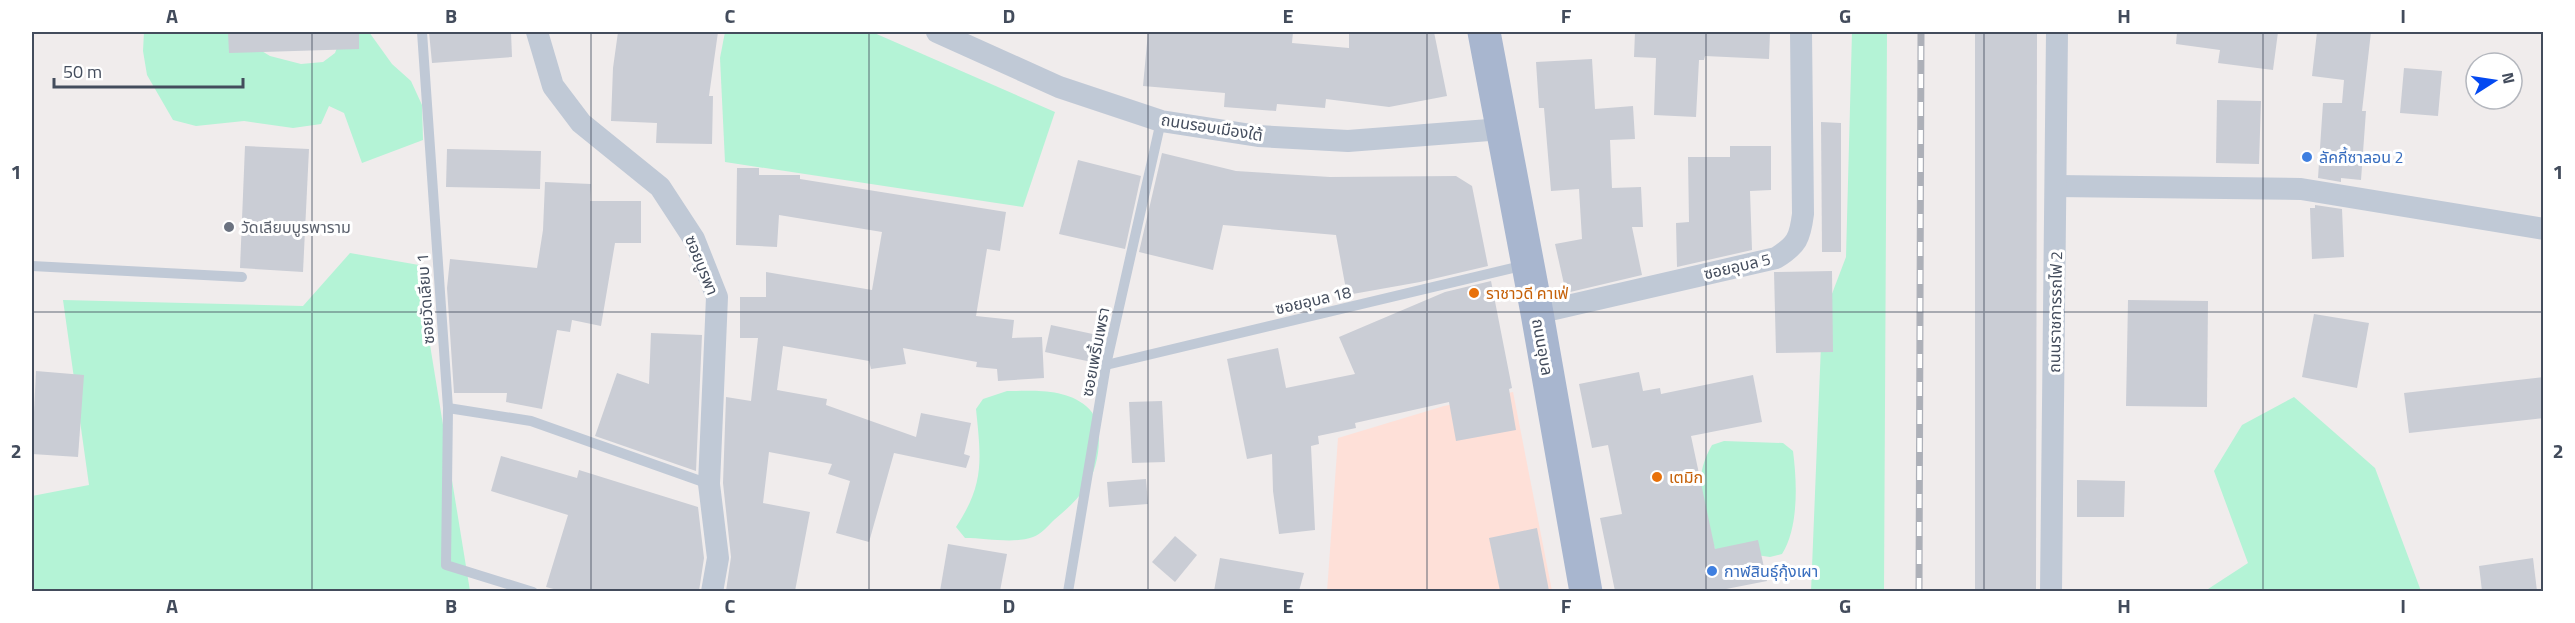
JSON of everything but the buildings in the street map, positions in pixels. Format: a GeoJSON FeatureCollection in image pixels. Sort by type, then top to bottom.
{"type":"FeatureCollection","features":[{"type":"Feature","properties":{"kind":"main road","name":"ถนนอุบล"},"geometry":{"type":"LineString","coordinates":[[1484,32],[1586,591]]}},
{"type":"Feature","properties":{"kind":"street","name":"ซอยบูรพา"},"geometry":{"type":"LineString","coordinates":[[537,32],[553,86],[581,123],[660,187],[694,239],[717,297],[709,484],[718,558],[712,591]]}},
{"type":"Feature","properties":{"kind":"street","name":"ถนนรอบเมืองใต้"},"geometry":{"type":"LineString","coordinates":[[938,32],[1059,87],[1161,121],[1258,136],[1348,141],[1502,129]]}},
{"type":"Feature","properties":{"kind":"street","name":"ซอยอุบล 5"},"geometry":{"type":"LineString","coordinates":[[1537,313],[1776,258],[1791,249],[1800,233],[1803,214],[1801,32]]}},
{"type":"Feature","properties":{"kind":"street","name":"ถนนราชการรถไฟ 2"},"geometry":{"type":"LineString","coordinates":[[2051,591],[2057,32]]}},
{"type":"Feature","properties":{"kind":"street"},"geometry":{"type":"LineString","coordinates":[[2056,186],[2301,189],[2544,229]]}},
{"type":"Feature","properties":{"kind":"lane","name":"ซอยวัดเลียบ 1"},"geometry":{"type":"LineString","coordinates":[[422,32],[448,408],[447,565],[533,591]]}},
{"type":"Feature","properties":{"kind":"lane","name":"ซอยเพริ้มเพรา"},"geometry":{"type":"LineString","coordinates":[[1068,591],[1106,365],[1161,121]]}},
{"type":"Feature","properties":{"kind":"lane","name":"ซอยอุบล 18"},"geometry":{"type":"LineString","coordinates":[[1106,365],[1528,264]]}},
{"type":"Feature","properties":{"kind":"lane"},"geometry":{"type":"LineString","coordinates":[[32,266],[242,277]]}},
{"type":"Feature","properties":{"kind":"lane"},"geometry":{"type":"LineString","coordinates":[[448,408],[531,421],[709,484]]}},
{"type":"Feature","properties":{"kind":"shaded area"},"geometry":{"type":"Polygon","coordinates":[[[1513,392],[1552,591],[1327,592],[1338,438],[1444,406],[1513,392]]]}},
{"type":"Feature","properties":{"kind":"green space"},"geometry":{"type":"Polygon","coordinates":[[[144,32],[231,32],[270,56],[301,64],[323,62],[335,53],[343,32],[369,32],[392,64],[411,81],[422,105],[423,140],[362,163],[344,113],[329,106],[321,124],[293,128],[244,121],[196,126],[173,120],[147,75],[143,51],[144,32]]]}},
{"type":"Feature","properties":{"kind":"green space"},"geometry":{"type":"Polygon","coordinates":[[[725,32],[872,32],[1055,112],[1023,207],[725,162],[720,58],[725,32]]]}},
{"type":"Feature","properties":{"kind":"green space"},"geometry":{"type":"Polygon","coordinates":[[[1852,32],[1887,32],[1884,591],[1811,592],[1822,320],[1846,257],[1852,32]]]}},
{"type":"Feature","properties":{"kind":"green space"},"geometry":{"type":"Polygon","coordinates":[[[350,253],[419,265],[470,591],[32,592],[32,496],[89,485],[63,300],[303,306],[350,253]]]}},
{"type":"Feature","properties":{"kind":"green space"},"geometry":{"type":"Polygon","coordinates":[[[1007,391],[1058,393],[1086,406],[1093,413],[1099,434],[1094,469],[1091,479],[1079,496],[1036,536],[1017,540],[965,538],[956,527],[972,497],[979,470],[976,409],[983,399],[1007,391]]]}},
{"type":"Feature","properties":{"kind":"green space"},"geometry":{"type":"Polygon","coordinates":[[[2294,397],[2375,468],[2421,591],[2205,591],[2248,563],[2214,471],[2242,425],[2294,397]]]}},
{"type":"Feature","properties":{"kind":"green space"},"geometry":{"type":"Polygon","coordinates":[[[1724,441],[1783,443],[1793,451],[1796,490],[1794,518],[1788,543],[1782,554],[1770,557],[1715,549],[1703,509],[1700,485],[1705,459],[1712,445],[1724,441]]]}},
{"type":"Feature","properties":{"kind":"railway"},"geometry":{"type":"LineString","coordinates":[[1919,592],[1921,32]]}},
{"type":"Feature","properties":{"kind":"place","name":"ลัคกี้ซาลอน 2"},"geometry":{"type":"Point","coordinates":[2307,157]}},
{"type":"Feature","properties":{"kind":"place","name":"วัดเลียบบูรพาราม"},"geometry":{"type":"Point","coordinates":[229,227]}},
{"type":"Feature","properties":{"kind":"place","name":"ราชาวดี คาเฟ่"},"geometry":{"type":"Point","coordinates":[1474,293]}},
{"type":"Feature","properties":{"kind":"place","name":"เตมิก"},"geometry":{"type":"Point","coordinates":[1657,477]}},
{"type":"Feature","properties":{"kind":"place","name":"กาฬสินธุ์กุ้งเผา"},"geometry":{"type":"Point","coordinates":[1712,571]}}]}
